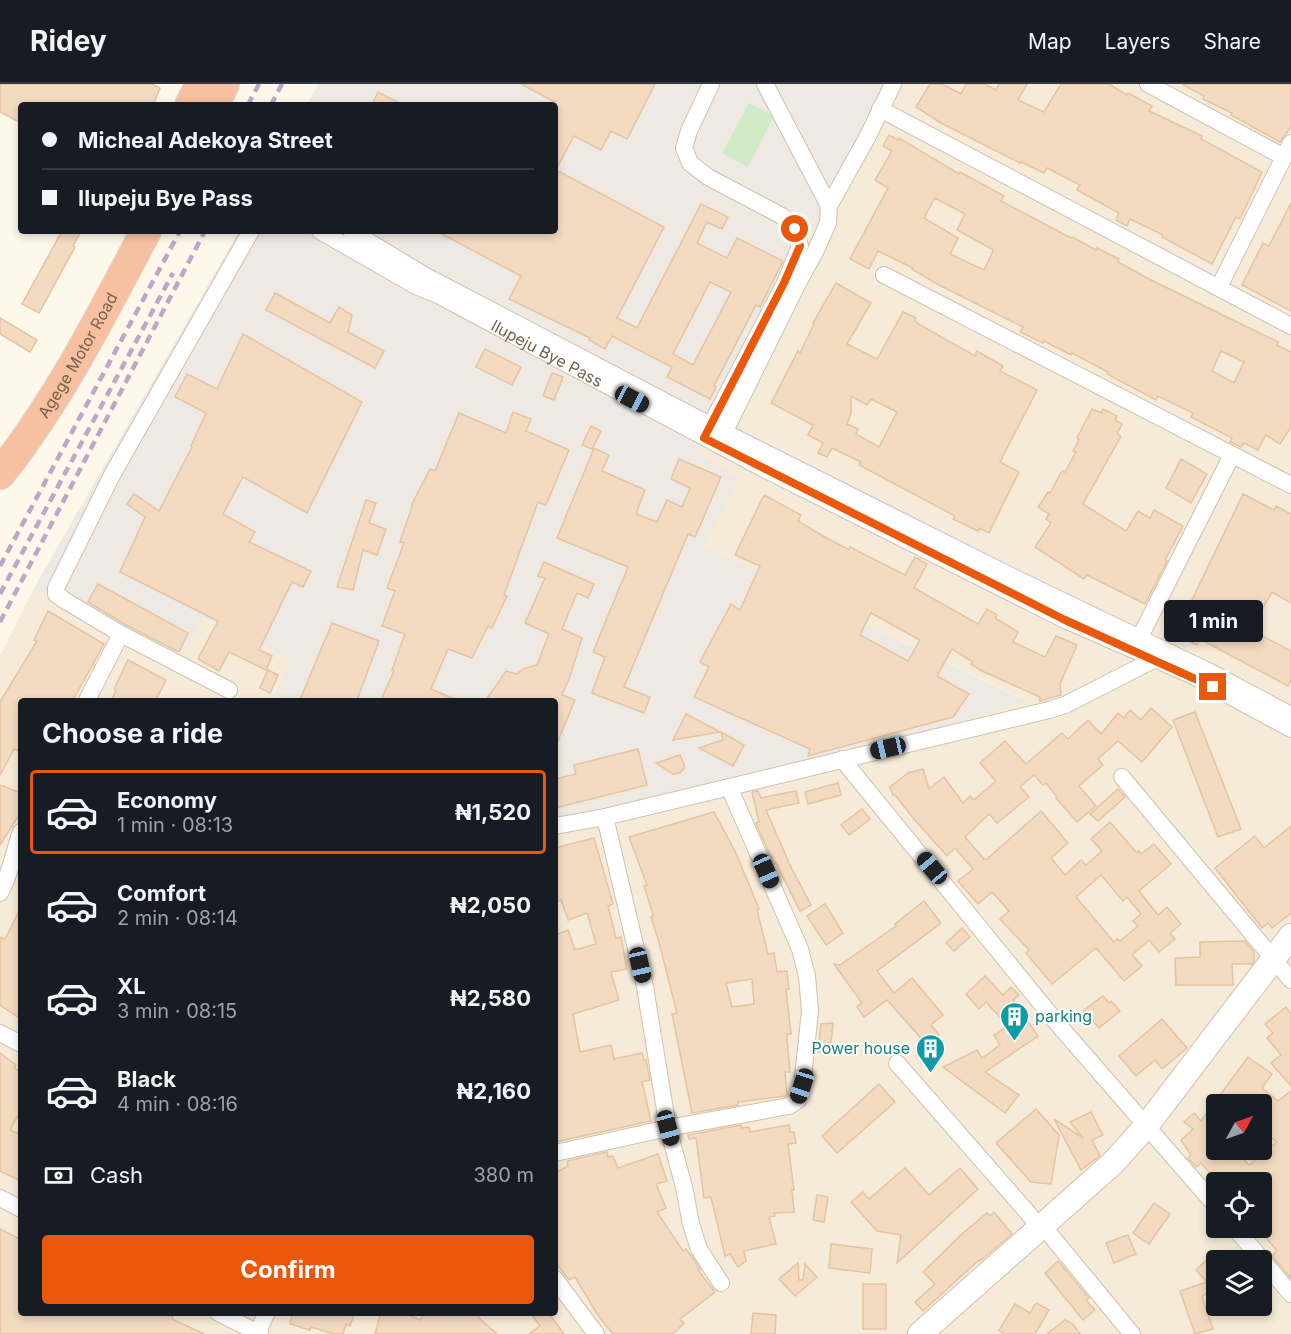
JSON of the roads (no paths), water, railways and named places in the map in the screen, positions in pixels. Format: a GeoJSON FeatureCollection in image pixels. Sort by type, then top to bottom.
{"type":"FeatureCollection","features":[{"type":"Feature","properties":{"kind":"highway"},"geometry":{"type":"LineString","coordinates":[[192,102],[201,84]]}},
{"type":"Feature","properties":{"kind":"highway"},"geometry":{"type":"LineString","coordinates":[[215,102],[224,84]]}},
{"type":"Feature","properties":{"kind":"highway","name":"Agege Motor Road"},"geometry":{"type":"LineString","coordinates":[[0,441],[45,378],[66,343],[122,234]]}},
{"type":"Feature","properties":{"kind":"highway","name":"Agege Motor Road"},"geometry":{"type":"LineString","coordinates":[[0,474],[43,415],[81,353],[144,234]]}},
{"type":"Feature","properties":{"kind":"main road"},"geometry":{"type":"LineString","coordinates":[[920,1334],[1113,1163],[1147,1125],[1291,936]]}},
{"type":"Feature","properties":{"kind":"street"},"geometry":{"type":"LineString","coordinates":[[711,84],[688,131],[684,148],[690,163],[708,177],[782,216],[795,229],[800,246],[714,435]]}},
{"type":"Feature","properties":{"kind":"street"},"geometry":{"type":"LineString","coordinates":[[765,84],[829,206]]}},
{"type":"Feature","properties":{"kind":"street"},"geometry":{"type":"LineString","coordinates":[[714,435],[816,250],[828,223],[829,206],[868,136],[893,84]]}},
{"type":"Feature","properties":{"kind":"street"},"geometry":{"type":"LineString","coordinates":[[1148,84],[1287,150],[1218,287]]}},
{"type":"Feature","properties":{"kind":"street"},"geometry":{"type":"LineString","coordinates":[[880,109],[1291,326]]}},
{"type":"Feature","properties":{"kind":"street"},"geometry":{"type":"LineString","coordinates":[[229,690],[121,634],[64,600],[56,594],[56,588],[112,475],[249,234]]}},
{"type":"Feature","properties":{"kind":"street","name":"Ilupeju Bye Pass"},"geometry":{"type":"LineString","coordinates":[[325,234],[416,286],[714,435],[1140,639],[1161,656],[1193,676],[1291,729]]}},
{"type":"Feature","properties":{"kind":"street","name":"Ilupeju Bye Pass"},"geometry":{"type":"LineString","coordinates":[[356,234],[424,275],[714,435],[762,468],[1065,620],[1161,656],[1291,715]]}},
{"type":"Feature","properties":{"kind":"street"},"geometry":{"type":"LineString","coordinates":[[884,275],[1291,485]]}},
{"type":"Feature","properties":{"kind":"street"},"geometry":{"type":"LineString","coordinates":[[1140,639],[1232,456]]}},
{"type":"Feature","properties":{"kind":"street"},"geometry":{"type":"LineString","coordinates":[[88,698],[121,634]]}},
{"type":"Feature","properties":{"kind":"street"},"geometry":{"type":"LineString","coordinates":[[558,825],[605,817],[1065,705],[1161,656]]}},
{"type":"Feature","properties":{"kind":"street"},"geometry":{"type":"LineString","coordinates":[[842,759],[1062,1029],[1206,1194]]}},
{"type":"Feature","properties":{"kind":"street"},"geometry":{"type":"LineString","coordinates":[[1122,777],[1291,980]]}},
{"type":"Feature","properties":{"kind":"street"},"geometry":{"type":"LineString","coordinates":[[558,1152],[668,1128],[789,1106],[798,1100],[802,1086],[810,1011],[807,976],[800,949],[729,787]]}},
{"type":"Feature","properties":{"kind":"street"},"geometry":{"type":"LineString","coordinates":[[605,817],[645,987],[668,1128],[699,1249],[721,1283]]}},
{"type":"Feature","properties":{"kind":"street"},"geometry":{"type":"LineString","coordinates":[[10,886],[13,853],[18,840]]}},
{"type":"Feature","properties":{"kind":"street"},"geometry":{"type":"LineString","coordinates":[[0,1033],[18,1042]]}},
{"type":"Feature","properties":{"kind":"street"},"geometry":{"type":"LineString","coordinates":[[897,1064],[1042,1227],[1132,1334]]}},
{"type":"Feature","properties":{"kind":"street"},"geometry":{"type":"LineString","coordinates":[[0,1198],[18,1207]]}},
{"type":"Feature","properties":{"kind":"street"},"geometry":{"type":"LineString","coordinates":[[1243,1238],[1291,1294]]}},
{"type":"Feature","properties":{"kind":"street"},"geometry":{"type":"LineString","coordinates":[[558,1282],[596,1334]]}},
{"type":"Feature","properties":{"kind":"street"},"geometry":{"type":"LineString","coordinates":[[224,1316],[258,1334],[265,1316]]}},
{"type":"Feature","properties":{"kind":"railway"},"geometry":{"type":"LineString","coordinates":[[250,102],[259,84]]}},
{"type":"Feature","properties":{"kind":"railway"},"geometry":{"type":"LineString","coordinates":[[273,102],[282,84]]}},
{"type":"Feature","properties":{"kind":"railway"},"geometry":{"type":"LineString","coordinates":[[0,566],[178,234]]}},
{"type":"Feature","properties":{"kind":"railway"},"geometry":{"type":"LineString","coordinates":[[0,622],[203,234]]}},
{"type":"Feature","properties":{"kind":"railway"},"geometry":{"type":"LineString","coordinates":[[0,594],[173,273]]}},
{"type":"Feature","properties":{"kind":"place","name":"parking"},"geometry":{"type":"Point","coordinates":[1014,1042]}},
{"type":"Feature","properties":{"kind":"place","name":"Power house"},"geometry":{"type":"Point","coordinates":[931,1074]}}]}
